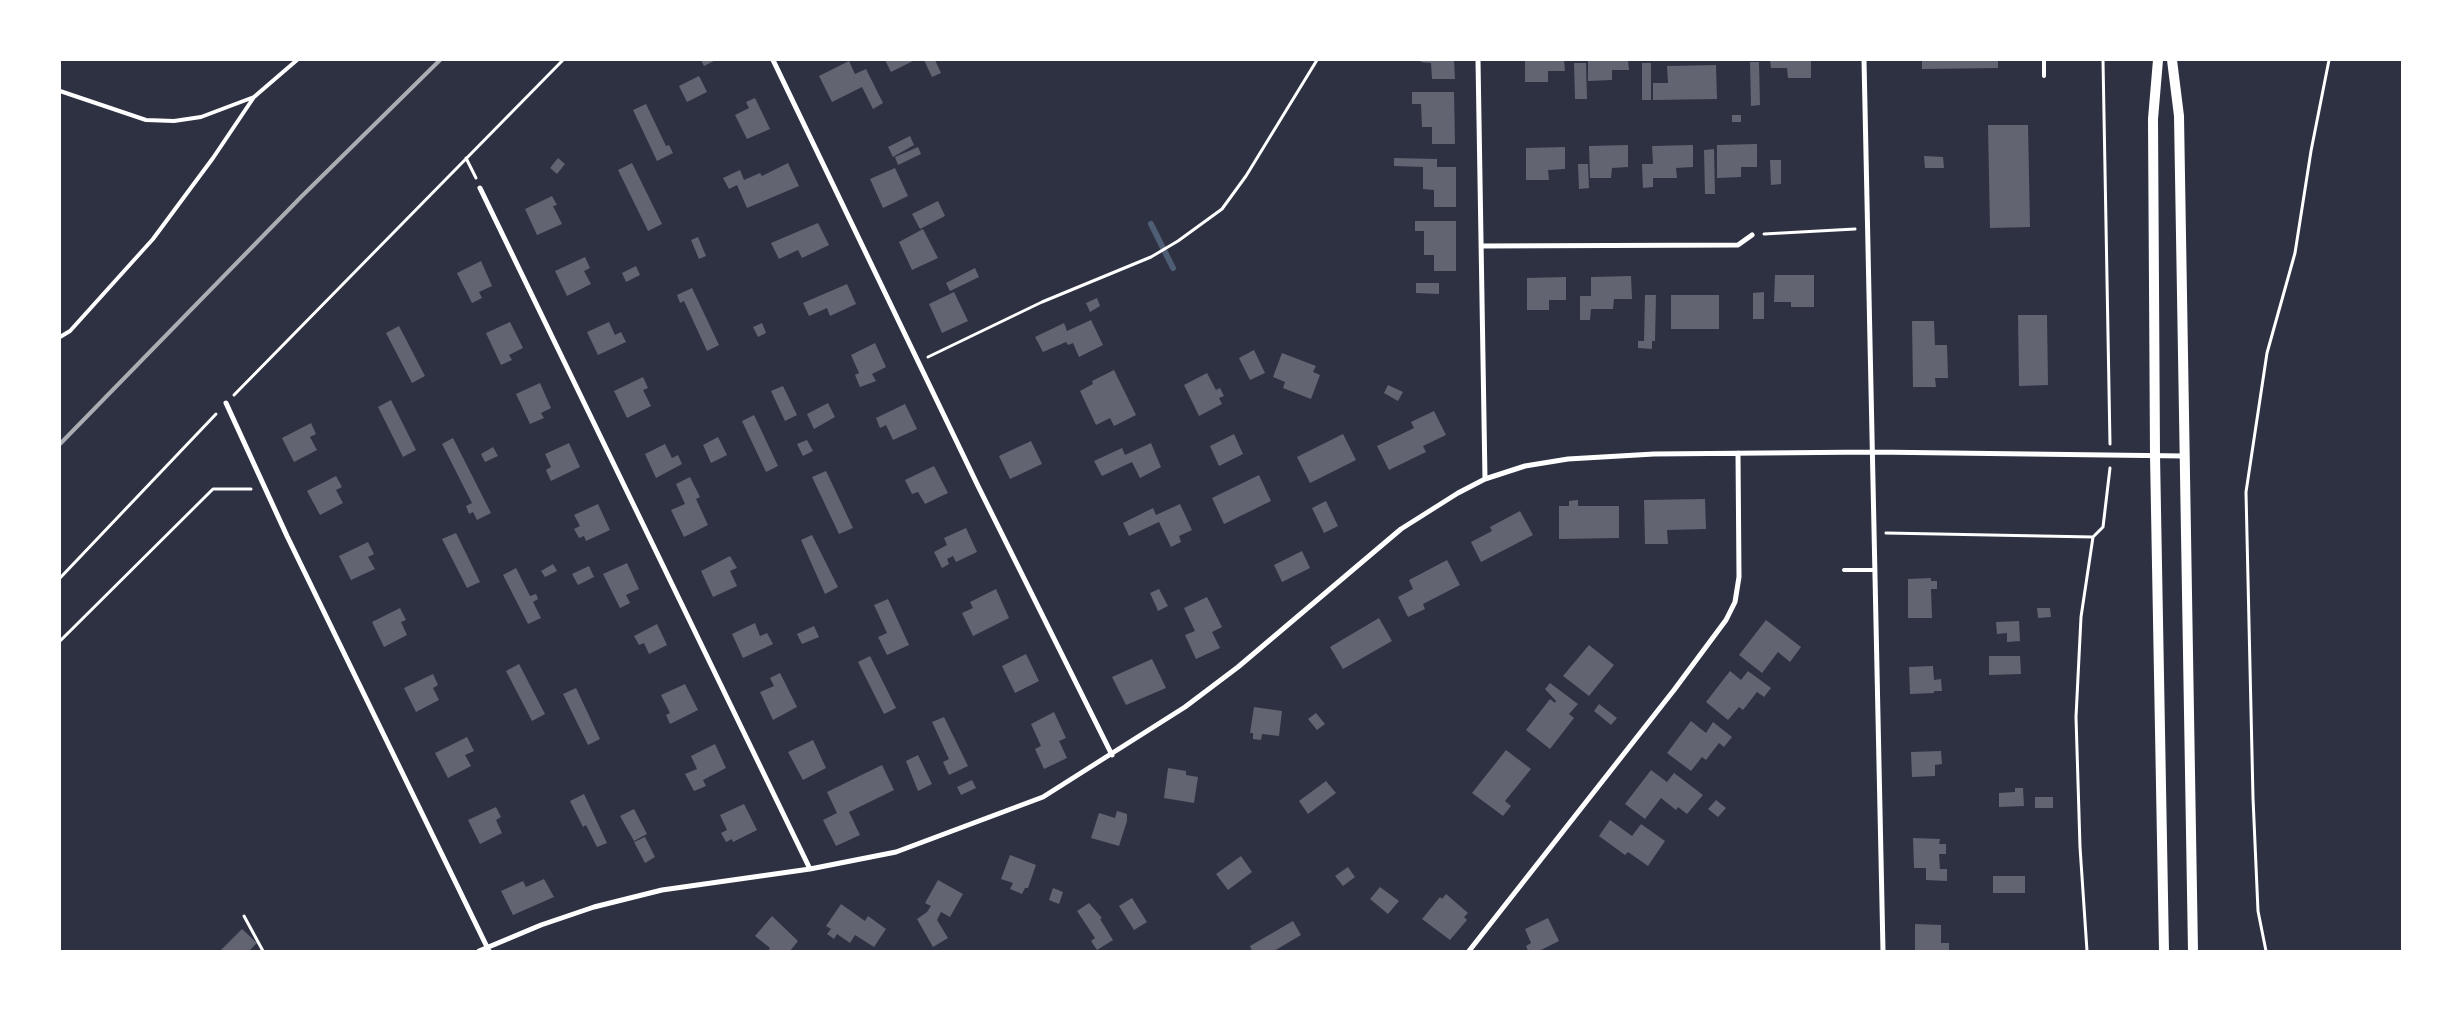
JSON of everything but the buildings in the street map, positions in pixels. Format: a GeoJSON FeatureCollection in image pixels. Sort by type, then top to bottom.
{"type":"FeatureCollection","features":[{"type":"Feature","properties":{"kind":"main road"},"geometry":{"type":"LineString","coordinates":[[2158,60],[2153,119],[2164,951]]}},
{"type":"Feature","properties":{"kind":"main road"},"geometry":{"type":"LineString","coordinates":[[2172,60],[2179,116],[2193,951]]}},
{"type":"Feature","properties":{"kind":"street"},"geometry":{"type":"LineString","coordinates":[[773,60],[918,362],[1112,755]]}},
{"type":"Feature","properties":{"kind":"street"},"geometry":{"type":"LineString","coordinates":[[1478,60],[1485,480]]}},
{"type":"Feature","properties":{"kind":"street"},"geometry":{"type":"LineString","coordinates":[[1864,60],[1883,951]]}},
{"type":"Feature","properties":{"kind":"street"},"geometry":{"type":"LineString","coordinates":[[480,188],[810,869]]}},
{"type":"Feature","properties":{"kind":"street"},"geometry":{"type":"LineString","coordinates":[[1481,246],[1738,245],[1752,234]]}},
{"type":"Feature","properties":{"kind":"street"},"geometry":{"type":"LineString","coordinates":[[226,403],[287,536],[488,949]]}},
{"type":"Feature","properties":{"kind":"street"},"geometry":{"type":"LineString","coordinates":[[478,951],[488,949],[594,907],[662,890],[810,869],[896,852],[966,828],[1043,798],[1185,707],[1238,667],[1401,529],[1454,496],[1485,480],[1525,466],[1568,458],[1654,454],[1873,452],[2184,456]]}},
{"type":"Feature","properties":{"kind":"street"},"geometry":{"type":"LineString","coordinates":[[1469,951],[1674,690],[1726,620],[1735,602],[1739,577],[1738,454]]}},
{"type":"Feature","properties":{"kind":"lane"},"geometry":{"type":"LineString","coordinates":[[60,337],[70,331],[153,239],[213,158],[254,97],[297,60]]}},
{"type":"Feature","properties":{"kind":"lane"},"geometry":{"type":"LineString","coordinates":[[2044,60],[2044,76]]}},
{"type":"Feature","properties":{"kind":"lane"},"geometry":{"type":"LineString","coordinates":[[60,91],[146,120],[174,121],[201,116],[254,97]]}},
{"type":"Feature","properties":{"kind":"lane"},"geometry":{"type":"LineString","coordinates":[[1844,570],[1874,570]]}},
{"type":"Feature","properties":{"kind":"path"},"geometry":{"type":"LineString","coordinates":[[60,578],[226,403],[563,60]]}},
{"type":"Feature","properties":{"kind":"path"},"geometry":{"type":"LineString","coordinates":[[918,362],[1042,302],[1150,257],[1178,241],[1222,209],[1246,176],[1317,60]]}},
{"type":"Feature","properties":{"kind":"path"},"geometry":{"type":"LineString","coordinates":[[2103,60],[2110,420]]}},
{"type":"Feature","properties":{"kind":"path"},"geometry":{"type":"LineString","coordinates":[[2266,951],[2258,912],[2253,798],[2246,492],[2268,353],[2295,253],[2311,151],[2329,60]]}},
{"type":"Feature","properties":{"kind":"path"},"geometry":{"type":"LineString","coordinates":[[466,158],[480,188]]}},
{"type":"Feature","properties":{"kind":"path"},"geometry":{"type":"LineString","coordinates":[[1752,234],[1868,229]]}},
{"type":"Feature","properties":{"kind":"path"},"geometry":{"type":"LineString","coordinates":[[2087,951],[2080,847],[2076,717],[2081,617],[2093,537],[2103,527],[2110,480]]}},
{"type":"Feature","properties":{"kind":"path"},"geometry":{"type":"LineString","coordinates":[[60,641],[213,489],[267,489]]}},
{"type":"Feature","properties":{"kind":"path"},"geometry":{"type":"LineString","coordinates":[[1874,532],[2093,537]]}},
{"type":"Feature","properties":{"kind":"path"},"geometry":{"type":"LineString","coordinates":[[244,916],[263,951]]}},
{"type":"Feature","properties":{"kind":"waterway"},"geometry":{"type":"LineString","coordinates":[[1151,224],[1173,268]]}},
{"type":"Feature","properties":{"kind":"railway"},"geometry":{"type":"LineString","coordinates":[[60,444],[301,197],[440,60]]}}]}
